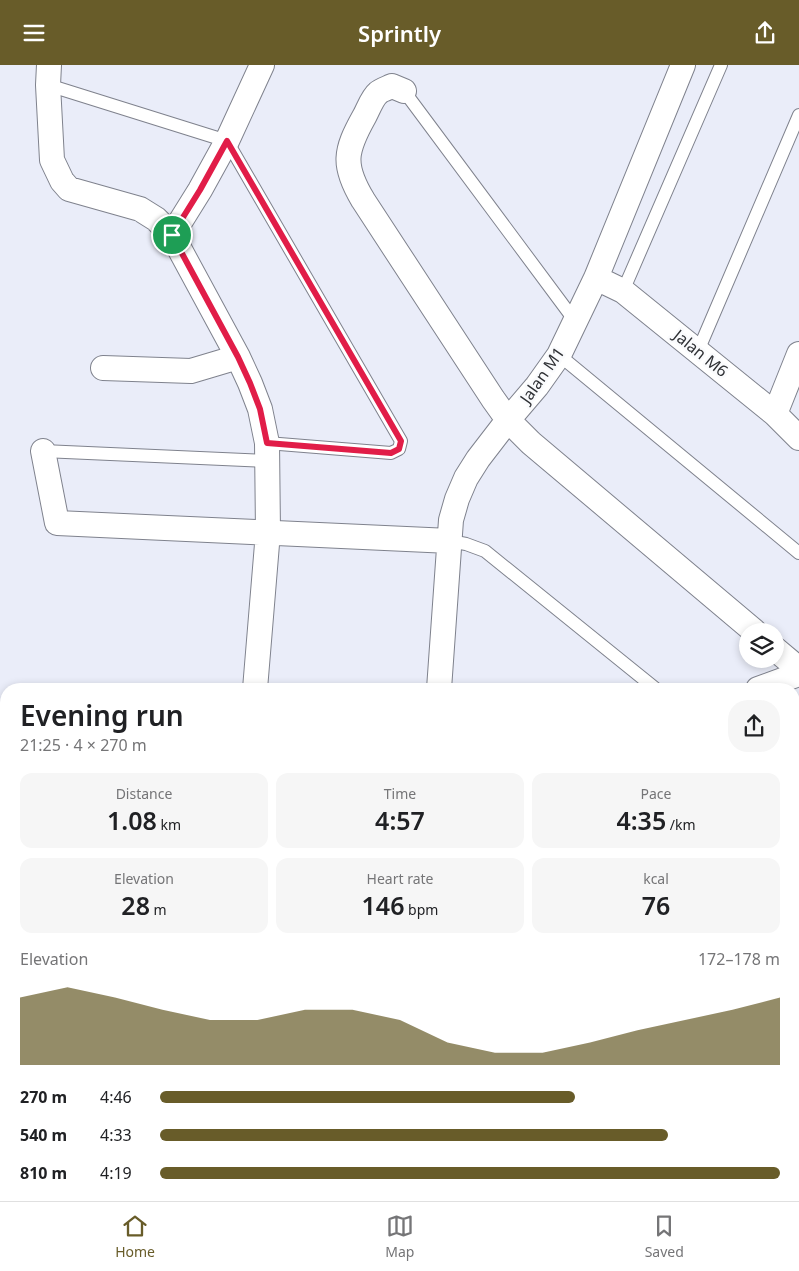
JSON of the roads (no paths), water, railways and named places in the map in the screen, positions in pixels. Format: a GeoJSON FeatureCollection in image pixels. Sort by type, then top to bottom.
{"type":"FeatureCollection","features":[{"type":"Feature","properties":{"kind":"street"},"geometry":{"type":"LineString","coordinates":[[172,235],[227,141],[262,65]]}},
{"type":"Feature","properties":{"kind":"street","name":"Jalan M1"},"geometry":{"type":"LineString","coordinates":[[439,683],[451,520],[457,499],[466,477],[559,355],[596,278],[683,65]]}},
{"type":"Feature","properties":{"kind":"street"},"geometry":{"type":"LineString","coordinates":[[49,75],[52,160],[62,181],[69,189],[140,209],[156,219],[172,235],[238,357],[260,409],[267,452],[268,532],[255,683]]}},
{"type":"Feature","properties":{"kind":"street"},"geometry":{"type":"LineString","coordinates":[[404,91],[392,86],[378,93],[350,143],[348,156],[350,171],[355,187],[363,200],[508,420],[531,443],[745,623]]}},
{"type":"Feature","properties":{"kind":"street","name":"Jalan M6"},"geometry":{"type":"LineString","coordinates":[[596,278],[623,291],[775,414],[799,438]]}},
{"type":"Feature","properties":{"kind":"street"},"geometry":{"type":"LineString","coordinates":[[775,414],[799,354]]}},
{"type":"Feature","properties":{"kind":"street"},"geometry":{"type":"LineString","coordinates":[[103,368],[191,371],[238,357]]}},
{"type":"Feature","properties":{"kind":"street"},"geometry":{"type":"LineString","coordinates":[[43,451],[57,523],[450,541]]}},
{"type":"Feature","properties":{"kind":"street"},"geometry":{"type":"LineString","coordinates":[[784,656],[799,669]]}},
{"type":"Feature","properties":{"kind":"street"},"geometry":{"type":"LineString","coordinates":[[774,683],[799,674]]}},
{"type":"Feature","properties":{"kind":"lane"},"geometry":{"type":"LineString","coordinates":[[623,291],[721,65]]}},
{"type":"Feature","properties":{"kind":"lane"},"geometry":{"type":"LineString","coordinates":[[43,451],[391,453],[399,449],[401,441],[227,141],[49,75]]}},
{"type":"Feature","properties":{"kind":"lane"},"geometry":{"type":"LineString","coordinates":[[404,91],[575,321]]}},
{"type":"Feature","properties":{"kind":"lane"},"geometry":{"type":"LineString","coordinates":[[698,351],[799,115]]}},
{"type":"Feature","properties":{"kind":"lane"},"geometry":{"type":"LineString","coordinates":[[559,355],[799,553]]}},
{"type":"Feature","properties":{"kind":"lane"},"geometry":{"type":"LineString","coordinates":[[450,541],[466,544],[490,555],[649,683]]}}]}
